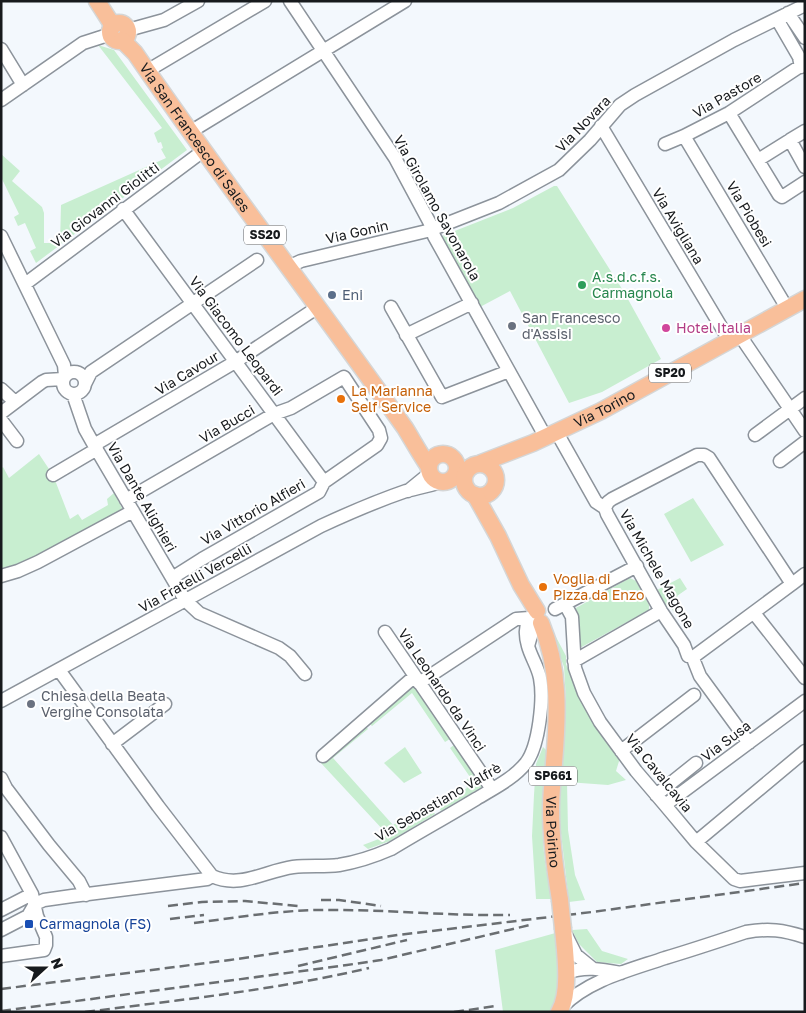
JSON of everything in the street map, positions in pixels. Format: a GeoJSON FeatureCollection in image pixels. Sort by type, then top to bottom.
{"type":"FeatureCollection","features":[{"type":"Feature","properties":{"kind":"main road","name":"Via San Francesco di Sales"},"geometry":{"type":"LineString","coordinates":[[97,1],[406,431],[457,478]]}},
{"type":"Feature","properties":{"kind":"main road","name":"Via Torino"},"geometry":{"type":"LineString","coordinates":[[476,465],[545,437],[601,411],[805,298]]}},
{"type":"Feature","properties":{"kind":"main road","name":"Via Torino"},"geometry":{"type":"LineString","coordinates":[[457,478],[506,465],[545,437]]}},
{"type":"Feature","properties":{"kind":"main road"},"geometry":{"type":"LineString","coordinates":[[455,461],[491,468],[457,478],[455,474],[455,461]]}},
{"type":"Feature","properties":{"kind":"main road"},"geometry":{"type":"LineString","coordinates":[[457,478],[476,465]]}},
{"type":"Feature","properties":{"kind":"main road","name":"Via Poirino"},"geometry":{"type":"LineString","coordinates":[[457,478],[498,536],[521,585],[541,615],[554,667],[558,699],[551,808],[553,852],[560,900],[566,976],[561,1010]]}},
{"type":"Feature","properties":{"kind":"street"},"geometry":{"type":"LineString","coordinates":[[1,100],[83,43],[164,20],[198,1]]}},
{"type":"Feature","properties":{"kind":"street"},"geometry":{"type":"LineString","coordinates":[[147,71],[265,1]]}},
{"type":"Feature","properties":{"kind":"street","name":"Via Girolamo Savonarola"},"geometry":{"type":"LineString","coordinates":[[290,1],[395,158],[432,227],[434,236],[545,437]]}},
{"type":"Feature","properties":{"kind":"street"},"geometry":{"type":"LineString","coordinates":[[190,132],[405,1]]}},
{"type":"Feature","properties":{"kind":"street","name":"Via Novara"},"geometry":{"type":"LineString","coordinates":[[432,227],[438,227],[499,203],[536,184],[558,170],[578,152],[620,105],[734,40],[805,4]]}},
{"type":"Feature","properties":{"kind":"street"},"geometry":{"type":"LineString","coordinates":[[783,16],[805,38]]}},
{"type":"Feature","properties":{"kind":"street","name":"Via Pastore"},"geometry":{"type":"LineString","coordinates":[[665,144],[730,113],[803,65],[783,16]]}},
{"type":"Feature","properties":{"kind":"street"},"geometry":{"type":"LineString","coordinates":[[1,49],[23,85]]}},
{"type":"Feature","properties":{"kind":"street"},"geometry":{"type":"LineString","coordinates":[[730,113],[779,195],[782,197],[805,182]]}},
{"type":"Feature","properties":{"kind":"street","name":"Via Avigliana"},"geometry":{"type":"LineString","coordinates":[[601,126],[734,337],[805,431]]}},
{"type":"Feature","properties":{"kind":"street"},"geometry":{"type":"LineString","coordinates":[[758,160],[805,131]]}},
{"type":"Feature","properties":{"kind":"street","name":"Via Piobesi"},"geometry":{"type":"LineString","coordinates":[[684,136],[787,308]]}},
{"type":"Feature","properties":{"kind":"street"},"geometry":{"type":"LineString","coordinates":[[790,140],[805,167]]}},
{"type":"Feature","properties":{"kind":"street","name":"Via Giovanni Giolitti"},"geometry":{"type":"LineString","coordinates":[[25,284],[203,151]]}},
{"type":"Feature","properties":{"kind":"street","name":"Via Giacomo Leopardi"},"geometry":{"type":"LineString","coordinates":[[123,209],[324,482]]}},
{"type":"Feature","properties":{"kind":"street","name":"Via Gonin"},"geometry":{"type":"LineString","coordinates":[[288,267],[301,261],[427,231],[432,227]]}},
{"type":"Feature","properties":{"kind":"street"},"geometry":{"type":"LineString","coordinates":[[1,236],[72,373],[83,376],[79,390],[66,391],[63,387],[72,373]]}},
{"type":"Feature","properties":{"kind":"street"},"geometry":{"type":"LineString","coordinates":[[1,413],[43,381],[72,373],[192,303],[257,260]]}},
{"type":"Feature","properties":{"kind":"street"},"geometry":{"type":"LineString","coordinates":[[406,335],[472,303]]}},
{"type":"Feature","properties":{"kind":"street","name":"Via Cavour"},"geometry":{"type":"LineString","coordinates":[[53,475],[235,362],[318,307]]}},
{"type":"Feature","properties":{"kind":"street"},"geometry":{"type":"LineString","coordinates":[[391,307],[442,397],[509,371]]}},
{"type":"Feature","properties":{"kind":"street","name":"Via Bucci"},"geometry":{"type":"LineString","coordinates":[[126,500],[274,414],[292,408],[344,377]]}},
{"type":"Feature","properties":{"kind":"street","name":"Via Vittorio Alfieri"},"geometry":{"type":"LineString","coordinates":[[172,578],[320,492],[324,482],[377,445],[381,438],[379,430],[344,377]]}},
{"type":"Feature","properties":{"kind":"street"},"geometry":{"type":"LineString","coordinates":[[1,388],[15,402]]}},
{"type":"Feature","properties":{"kind":"street","name":"Via Dante Alighieri"},"geometry":{"type":"LineString","coordinates":[[79,390],[78,407],[86,429],[186,600],[199,613],[278,648],[290,656],[305,674]]}},
{"type":"Feature","properties":{"kind":"street"},"geometry":{"type":"LineString","coordinates":[[755,435],[805,398]]}},
{"type":"Feature","properties":{"kind":"street"},"geometry":{"type":"LineString","coordinates":[[1,420],[17,441]]}},
{"type":"Feature","properties":{"kind":"street","name":"Via Michele Magone"},"geometry":{"type":"LineString","coordinates":[[545,437],[596,502],[605,508],[661,611],[691,654],[700,676],[749,743]]}},
{"type":"Feature","properties":{"kind":"street"},"geometry":{"type":"LineString","coordinates":[[780,461],[805,442]]}},
{"type":"Feature","properties":{"kind":"street","name":"Via Michele Magone"},"geometry":{"type":"LineString","coordinates":[[605,508],[612,499],[697,455],[704,455],[709,458],[792,584]]}},
{"type":"Feature","properties":{"kind":"street","name":"Via Fratelli Vercelli"},"geometry":{"type":"LineString","coordinates":[[1,701],[322,526],[363,507],[408,491],[457,478]]}},
{"type":"Feature","properties":{"kind":"street"},"geometry":{"type":"LineString","coordinates":[[1,576],[38,562],[133,512]]}},
{"type":"Feature","properties":{"kind":"street"},"geometry":{"type":"LineString","coordinates":[[323,756],[417,679],[511,621],[541,615],[637,566]]}},
{"type":"Feature","properties":{"kind":"street"},"geometry":{"type":"LineString","coordinates":[[691,654],[754,613],[805,574]]}},
{"type":"Feature","properties":{"kind":"street"},"geometry":{"type":"LineString","coordinates":[[574,661],[661,611]]}},
{"type":"Feature","properties":{"kind":"street"},"geometry":{"type":"LineString","coordinates":[[754,613],[805,678]]}},
{"type":"Feature","properties":{"kind":"street","name":"Via Sebastiano Valfrè"},"geometry":{"type":"LineString","coordinates":[[1,910],[34,899],[44,900],[86,895],[207,879],[212,876],[221,880],[244,880],[293,867],[340,865],[391,849],[492,789],[518,772],[527,762],[536,740],[540,715],[541,687],[538,671],[528,646],[541,615]]}},
{"type":"Feature","properties":{"kind":"street","name":"Via Cavalcavia"},"geometry":{"type":"LineString","coordinates":[[541,615],[572,617],[574,661],[584,693],[600,722],[621,751],[696,842],[734,879],[740,881],[805,873]]}},
{"type":"Feature","properties":{"kind":"street","name":"Via Leonardo da Vinci"},"geometry":{"type":"LineString","coordinates":[[385,632],[492,789]]}},
{"type":"Feature","properties":{"kind":"street"},"geometry":{"type":"LineString","coordinates":[[59,670],[112,744],[212,876]]}},
{"type":"Feature","properties":{"kind":"street"},"geometry":{"type":"LineString","coordinates":[[621,751],[694,695]]}},
{"type":"Feature","properties":{"kind":"street","name":"Via Susa"},"geometry":{"type":"LineString","coordinates":[[665,805],[805,701]]}},
{"type":"Feature","properties":{"kind":"street"},"geometry":{"type":"LineString","coordinates":[[112,744],[165,704]]}},
{"type":"Feature","properties":{"kind":"street"},"geometry":{"type":"LineString","coordinates":[[696,842],[805,751]]}},
{"type":"Feature","properties":{"kind":"street"},"geometry":{"type":"LineString","coordinates":[[656,795],[696,763]]}},
{"type":"Feature","properties":{"kind":"street"},"geometry":{"type":"LineString","coordinates":[[2,782],[49,846],[82,886],[86,895]]}},
{"type":"Feature","properties":{"kind":"street"},"geometry":{"type":"LineString","coordinates":[[1,837],[34,899],[37,916],[46,937],[45,948],[1,956]]}},
{"type":"Feature","properties":{"kind":"street"},"geometry":{"type":"LineString","coordinates":[[1,930],[28,916],[33,910],[34,899]]}},
{"type":"Feature","properties":{"kind":"street"},"geometry":{"type":"LineString","coordinates":[[563,929],[576,955],[592,968]]}},
{"type":"Feature","properties":{"kind":"street"},"geometry":{"type":"LineString","coordinates":[[561,1010],[570,999],[589,987],[621,973],[746,932],[784,930],[805,937]]}},
{"type":"Feature","properties":{"kind":"street"},"geometry":{"type":"LineString","coordinates":[[589,987],[574,988],[569,985],[566,976],[578,968],[592,968],[621,973]]}},
{"type":"Feature","properties":{"kind":"green space"},"geometry":{"type":"Polygon","coordinates":[[[98,45],[114,50],[187,150],[36,263],[30,251],[36,248],[25,223],[18,226],[14,217],[19,214],[1,177],[1,154],[20,171],[12,181],[42,207],[44,213],[44,243],[60,243],[61,205],[166,158],[161,149],[163,148],[161,142],[158,143],[154,133],[162,128],[98,45]]]}},
{"type":"Feature","properties":{"kind":"green space","name":"A.s.d.c.f.s. Carmagnola"},"geometry":{"type":"Polygon","coordinates":[[[557,186],[624,292],[661,359],[602,392],[569,403],[510,291],[480,307],[442,236],[513,208],[557,186]]]}},
{"type":"Feature","properties":{"kind":"green space"},"geometry":{"type":"Polygon","coordinates":[[[39,454],[53,475],[70,519],[78,514],[82,520],[108,505],[107,499],[114,493],[123,510],[27,561],[1,571],[1,469],[3,467],[9,478],[39,454]]]}},
{"type":"Feature","properties":{"kind":"green space"},"geometry":{"type":"Polygon","coordinates":[[[693,498],[724,545],[691,562],[664,514],[693,498]]]}},
{"type":"Feature","properties":{"kind":"green space"},"geometry":{"type":"Polygon","coordinates":[[[630,578],[636,581],[649,605],[649,610],[578,649],[574,609],[630,578]]]}},
{"type":"Feature","properties":{"kind":"green space"},"geometry":{"type":"Polygon","coordinates":[[[680,578],[687,589],[677,596],[680,601],[676,604],[680,612],[675,613],[669,606],[667,607],[657,590],[680,578]]]}},
{"type":"Feature","properties":{"kind":"green space"},"geometry":{"type":"Polygon","coordinates":[[[556,637],[566,656],[566,664],[575,686],[590,715],[620,758],[616,771],[626,780],[608,785],[567,782],[568,830],[575,875],[585,900],[569,902],[559,816],[566,700],[564,667],[554,639],[556,637]]]}},
{"type":"Feature","properties":{"kind":"green space"},"geometry":{"type":"Polygon","coordinates":[[[412,684],[450,739],[445,742],[412,693],[372,726],[368,722],[412,684]]]}},
{"type":"Feature","properties":{"kind":"green space"},"geometry":{"type":"Polygon","coordinates":[[[365,725],[368,729],[333,758],[393,825],[399,821],[402,826],[432,809],[435,814],[390,841],[368,849],[363,845],[384,837],[385,832],[320,762],[365,725]]]}},
{"type":"Feature","properties":{"kind":"green space"},"geometry":{"type":"Polygon","coordinates":[[[454,745],[482,787],[441,811],[438,805],[467,788],[464,782],[470,777],[450,748],[454,745]]]}},
{"type":"Feature","properties":{"kind":"green space"},"geometry":{"type":"Polygon","coordinates":[[[405,747],[422,773],[404,783],[384,763],[405,747]]]}},
{"type":"Feature","properties":{"kind":"green space"},"geometry":{"type":"Polygon","coordinates":[[[543,747],[547,751],[542,825],[543,843],[548,880],[553,899],[536,899],[532,836],[536,764],[543,747]]]}},
{"type":"Feature","properties":{"kind":"green space"},"geometry":{"type":"Polygon","coordinates":[[[587,929],[602,951],[628,959],[621,964],[597,962],[579,944],[572,930],[587,929]]]}},
{"type":"Feature","properties":{"kind":"green space"},"geometry":{"type":"Polygon","coordinates":[[[559,932],[562,966],[555,1012],[503,1012],[495,950],[559,932]]]}},
{"type":"Feature","properties":{"kind":"railway"},"geometry":{"type":"LineString","coordinates":[[1,989],[230,960],[398,935],[592,912],[805,883]]}},
{"type":"Feature","properties":{"kind":"railway"},"geometry":{"type":"LineString","coordinates":[[321,900],[339,900],[381,906]]}},
{"type":"Feature","properties":{"kind":"railway"},"geometry":{"type":"LineString","coordinates":[[168,906],[202,902],[245,901],[298,906]]}},
{"type":"Feature","properties":{"kind":"railway"},"geometry":{"type":"LineString","coordinates":[[194,923],[264,914],[316,910],[510,915]]}},
{"type":"Feature","properties":{"kind":"railway"},"geometry":{"type":"LineString","coordinates":[[170,919],[204,915]]}},
{"type":"Feature","properties":{"kind":"railway"},"geometry":{"type":"LineString","coordinates":[[1,1011],[381,960],[530,925]]}},
{"type":"Feature","properties":{"kind":"railway"},"geometry":{"type":"LineString","coordinates":[[298,966],[407,940]]}},
{"type":"Feature","properties":{"kind":"railway"},"geometry":{"type":"LineString","coordinates":[[85,1012],[192,999],[334,976],[369,968]]}},
{"type":"Feature","properties":{"kind":"railway"},"geometry":{"type":"LineString","coordinates":[[454,1012],[496,1006]]}},
{"type":"Feature","properties":{"kind":"place","name":"A.s.d.c.f.s. Carmagnola"},"geometry":{"type":"Point","coordinates":[582,285]}},
{"type":"Feature","properties":{"kind":"place","name":"Eni"},"geometry":{"type":"Point","coordinates":[332,295]}},
{"type":"Feature","properties":{"kind":"place","name":"San Francesco d'Assisi"},"geometry":{"type":"Point","coordinates":[512,326]}},
{"type":"Feature","properties":{"kind":"place","name":"Hotel Italia"},"geometry":{"type":"Point","coordinates":[666,328]}},
{"type":"Feature","properties":{"kind":"place","name":"La Marianna Self Service"},"geometry":{"type":"Point","coordinates":[341,399]}},
{"type":"Feature","properties":{"kind":"place","name":"Voglia di Pizza da Enzo"},"geometry":{"type":"Point","coordinates":[543,587]}},
{"type":"Feature","properties":{"kind":"place","name":"Chiesa della Beata Vergine Consolata"},"geometry":{"type":"Point","coordinates":[31,704]}},
{"type":"Feature","properties":{"kind":"place","name":"Carmagnola (FS)"},"geometry":{"type":"Point","coordinates":[29,924]}}]}
